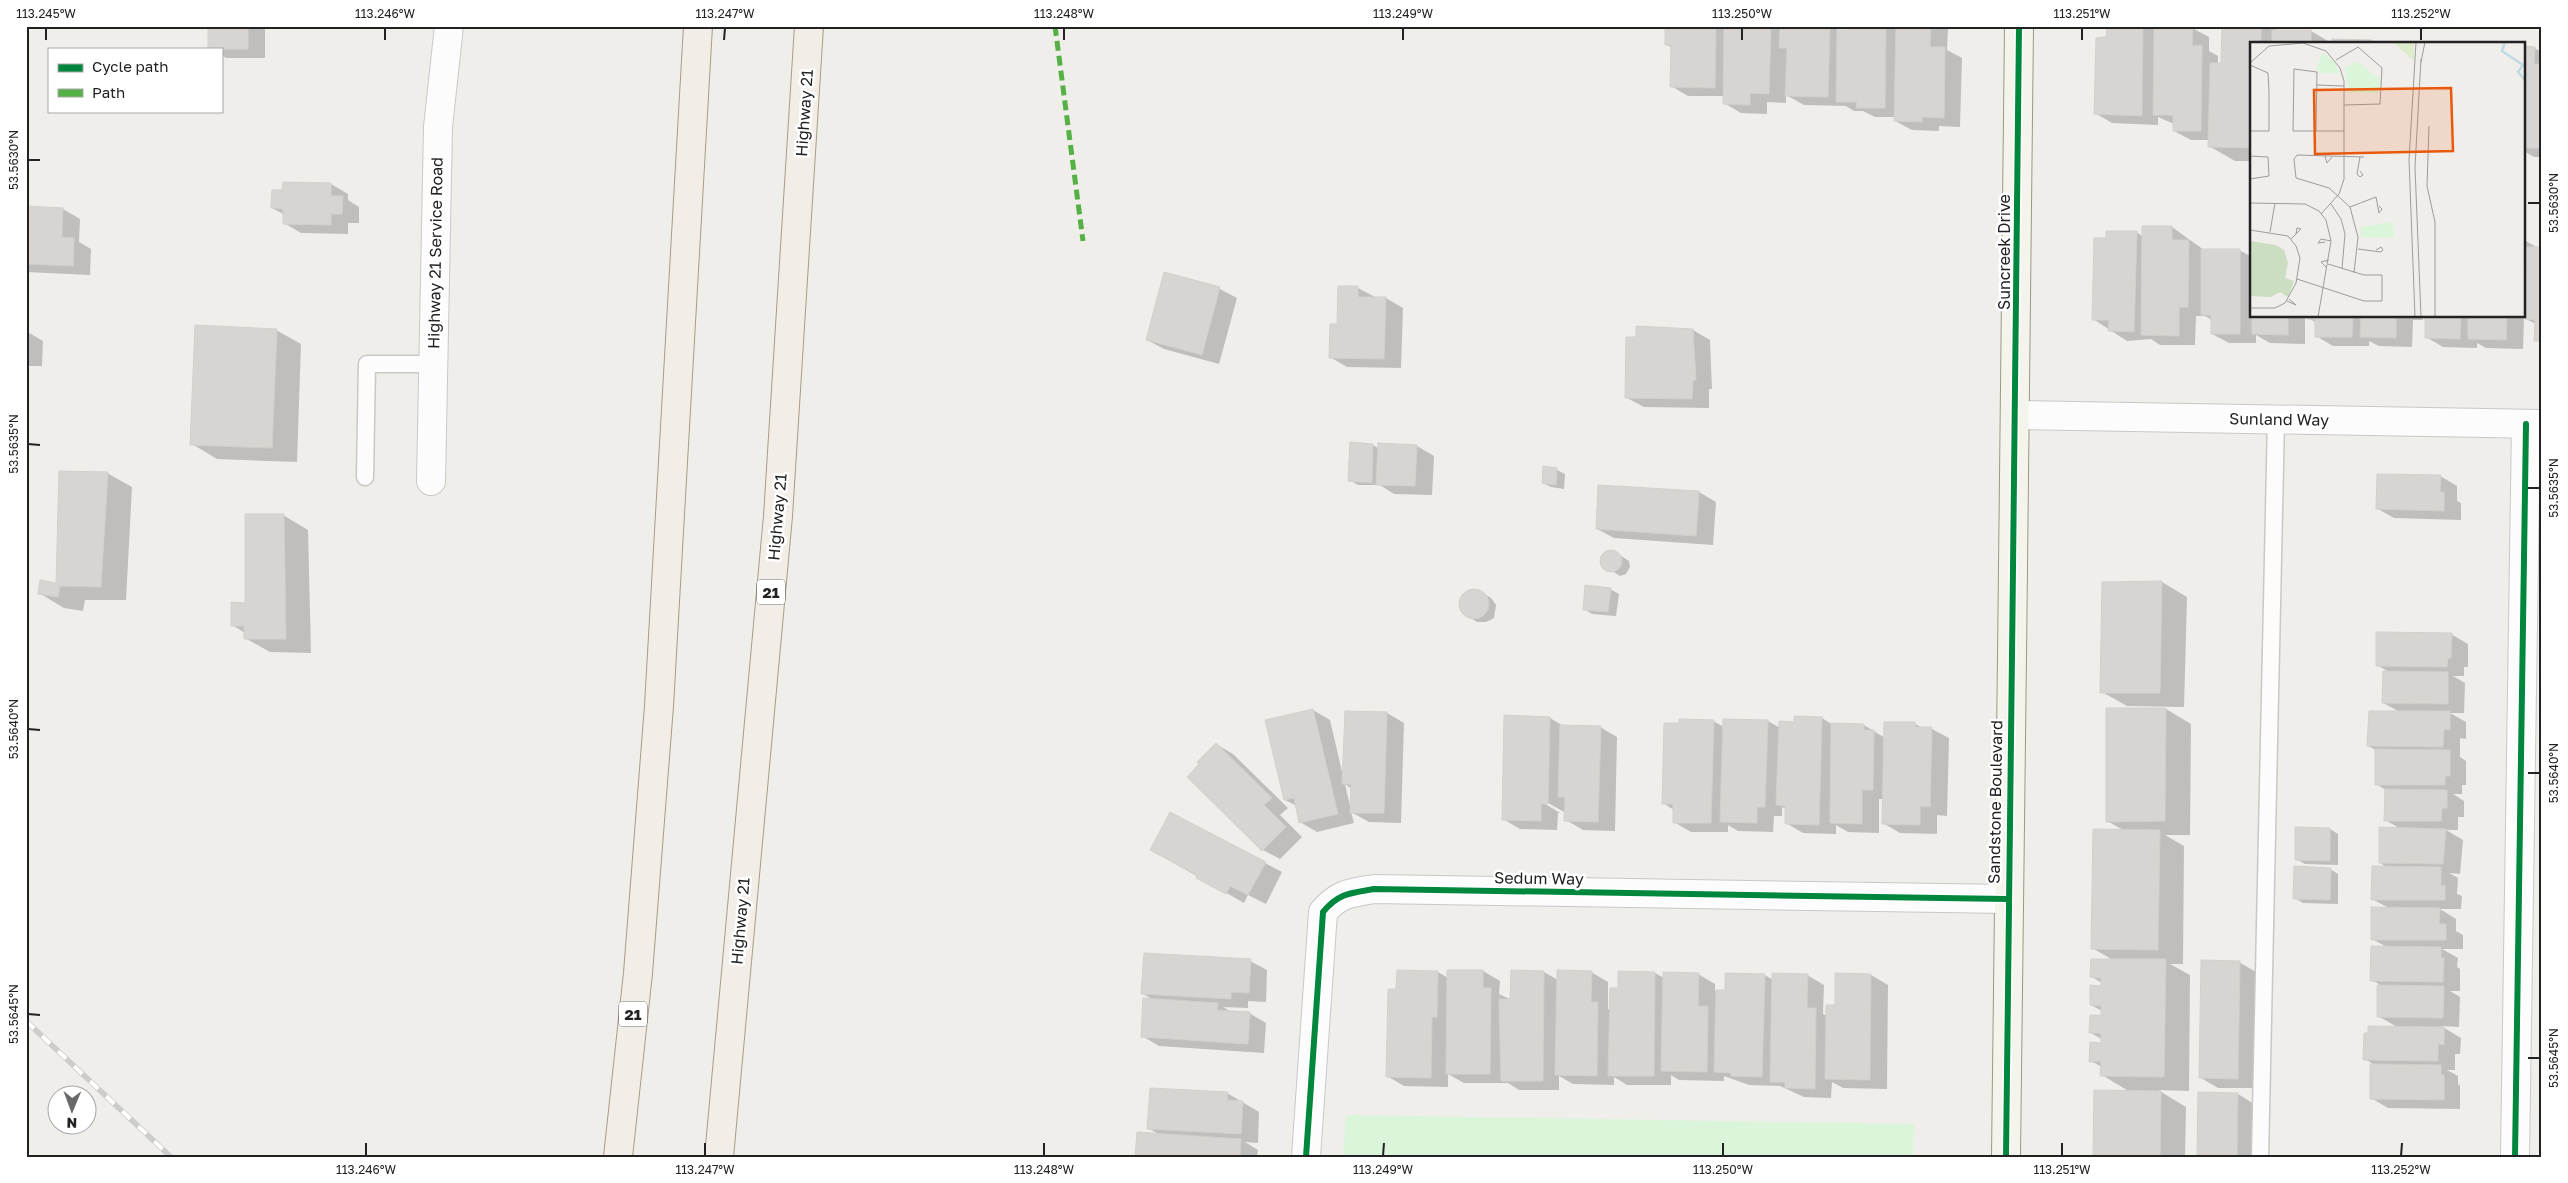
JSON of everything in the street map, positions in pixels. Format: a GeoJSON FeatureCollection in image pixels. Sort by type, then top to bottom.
{"type":"FeatureCollection","features":[{"type":"Feature","properties":{"kind":"main road","name":"21"},"geometry":{"type":"LineString","coordinates":[[618,1157],[638,973],[659,706],[698,26]]}},
{"type":"Feature","properties":{"kind":"main road","name":"Highway 21"},"geometry":{"type":"LineString","coordinates":[[719,1157],[778,516],[809,26]]}},
{"type":"Feature","properties":{"kind":"street","name":"Highway 21 Service Road"},"geometry":{"type":"LineString","coordinates":[[431,481],[438,127],[449,26]]}},
{"type":"Feature","properties":{"kind":"street","name":"Suncreek Drive"},"geometry":{"type":"LineString","coordinates":[[2014,478],[2019,26]]}},
{"type":"Feature","properties":{"kind":"street","name":"Sunland Way"},"geometry":{"type":"LineString","coordinates":[[2016,415],[2534,424]]}},
{"type":"Feature","properties":{"kind":"street"},"geometry":{"type":"LineString","coordinates":[[2515,1157],[2534,424]]}},
{"type":"Feature","properties":{"kind":"street","name":"Sandstone Boulevard"},"geometry":{"type":"LineString","coordinates":[[2006,1157],[2007,899],[2014,478]]}},
{"type":"Feature","properties":{"kind":"street","name":"Sedum Way"},"geometry":{"type":"LineString","coordinates":[[1306,1157],[1323,912],[1334,899],[1374,888],[2007,899]]}},
{"type":"Feature","properties":{"kind":"lane"},"geometry":{"type":"LineString","coordinates":[[365,477],[367,364],[432,364]]}},
{"type":"Feature","properties":{"kind":"lane"},"geometry":{"type":"LineString","coordinates":[[2260,1157],[2276,419]]}},
{"type":"Feature","properties":{"kind":"green space"},"geometry":{"type":"Polygon","coordinates":[[[1346,1115],[1914,1124],[1913,1157],[1343,1157],[1346,1115]]]}},
{"type":"Feature","properties":{"kind":"building"},"geometry":{"type":"Polygon","coordinates":[[[208,26],[248,26],[248,49],[208,48],[208,26]]]}},
{"type":"Feature","properties":{"kind":"building"},"geometry":{"type":"Polygon","coordinates":[[[1665,26],[1716,26],[1715,88],[1670,87],[1671,45],[1665,45],[1665,26]]]}},
{"type":"Feature","properties":{"kind":"building"},"geometry":{"type":"Polygon","coordinates":[[[1724,26],[1771,26],[1769,94],[1750,93],[1750,105],[1723,104],[1724,26]]]}},
{"type":"Feature","properties":{"kind":"building"},"geometry":{"type":"Polygon","coordinates":[[[1780,26],[1830,27],[1828,97],[1785,96],[1787,48],[1779,48],[1780,26]]]}},
{"type":"Feature","properties":{"kind":"building"},"geometry":{"type":"Polygon","coordinates":[[[1850,26],[1886,26],[1885,108],[1856,108],[1857,102],[1836,102],[1837,30],[1850,30],[1850,26]]]}},
{"type":"Feature","properties":{"kind":"building"},"geometry":{"type":"Polygon","coordinates":[[[1896,26],[1931,26],[1930,47],[1945,47],[1944,118],[1922,117],[1922,122],[1894,121],[1896,26]]]}},
{"type":"Feature","properties":{"kind":"building"},"geometry":{"type":"Polygon","coordinates":[[[2107,26],[2143,26],[2142,116],[2094,114],[2096,38],[2106,37],[2107,26]]]}},
{"type":"Feature","properties":{"kind":"building"},"geometry":{"type":"Polygon","coordinates":[[[2154,26],[2193,26],[2192,46],[2202,45],[2201,131],[2173,131],[2173,115],[2153,115],[2154,26]]]}},
{"type":"Feature","properties":{"kind":"building"},"geometry":{"type":"Polygon","coordinates":[[[2222,26],[2261,26],[2261,42],[2250,42],[2250,148],[2208,147],[2210,63],[2221,63],[2222,26]]]}},
{"type":"Feature","properties":{"kind":"building"},"geometry":{"type":"Polygon","coordinates":[[[2272,30],[2311,30],[2311,42],[2272,42],[2272,30]]]}},
{"type":"Feature","properties":{"kind":"building"},"geometry":{"type":"Polygon","coordinates":[[[2332,39],[2372,40],[2372,42],[2332,42],[2332,39]]]}},
{"type":"Feature","properties":{"kind":"building"},"geometry":{"type":"Polygon","coordinates":[[[2526,46],[2535,47],[2534,64],[2542,64],[2541,148],[2526,148],[2526,46]]]}},
{"type":"Feature","properties":{"kind":"building"},"geometry":{"type":"Polygon","coordinates":[[[283,182],[331,183],[331,196],[343,196],[342,214],[331,214],[331,225],[283,224],[283,209],[271,208],[272,190],[282,190],[283,182]]]}},
{"type":"Feature","properties":{"kind":"building"},"geometry":{"type":"Polygon","coordinates":[[[27,206],[63,208],[62,237],[74,238],[73,266],[26,264],[27,206]]]}},
{"type":"Feature","properties":{"kind":"building"},"geometry":{"type":"Polygon","coordinates":[[[2142,226],[2172,226],[2172,240],[2189,240],[2188,307],[2179,307],[2179,336],[2141,335],[2142,226]]]}},
{"type":"Feature","properties":{"kind":"building"},"geometry":{"type":"Polygon","coordinates":[[[2106,231],[2137,231],[2134,332],[2108,331],[2109,320],[2092,320],[2094,238],[2106,238],[2106,231]]]}},
{"type":"Feature","properties":{"kind":"building"},"geometry":{"type":"Polygon","coordinates":[[[2526,247],[2542,247],[2542,341],[2534,341],[2535,320],[2525,319],[2526,247]]]}},
{"type":"Feature","properties":{"kind":"building"},"geometry":{"type":"Polygon","coordinates":[[[2201,249],[2240,249],[2240,334],[2211,334],[2211,315],[2201,315],[2201,249]]]}},
{"type":"Feature","properties":{"kind":"building"},"geometry":{"type":"Polygon","coordinates":[[[1164,272],[1220,287],[1202,355],[1146,340],[1164,272]]]}},
{"type":"Feature","properties":{"kind":"building"},"geometry":{"type":"Polygon","coordinates":[[[1338,286],[1358,286],[1358,297],[1386,297],[1384,359],[1329,358],[1330,324],[1337,324],[1338,286]]]}},
{"type":"Feature","properties":{"kind":"building"},"geometry":{"type":"Polygon","coordinates":[[[2252,318],[2288,318],[2288,335],[2252,334],[2252,318]]]}},
{"type":"Feature","properties":{"kind":"building"},"geometry":{"type":"Polygon","coordinates":[[[2353,318],[2352,337],[2315,337],[2315,319],[2307,319],[2353,318]]]}},
{"type":"Feature","properties":{"kind":"building"},"geometry":{"type":"Polygon","coordinates":[[[2361,318],[2396,318],[2396,338],[2360,337],[2361,318]]]}},
{"type":"Feature","properties":{"kind":"building"},"geometry":{"type":"Polygon","coordinates":[[[2425,318],[2461,318],[2460,339],[2425,338],[2425,318]]]}},
{"type":"Feature","properties":{"kind":"building"},"geometry":{"type":"Polygon","coordinates":[[[2468,318],[2507,318],[2506,340],[2468,339],[2468,318]]]}},
{"type":"Feature","properties":{"kind":"building"},"geometry":{"type":"Polygon","coordinates":[[[195,325],[277,329],[272,448],[190,445],[195,325]]]}},
{"type":"Feature","properties":{"kind":"building"},"geometry":{"type":"Polygon","coordinates":[[[1636,326],[1693,329],[1696,380],[1693,380],[1692,399],[1625,398],[1626,337],[1636,337],[1636,326]]]}},
{"type":"Feature","properties":{"kind":"building"},"geometry":{"type":"Polygon","coordinates":[[[1350,442],[1373,444],[1372,483],[1348,481],[1350,442]]]}},
{"type":"Feature","properties":{"kind":"building"},"geometry":{"type":"Polygon","coordinates":[[[1378,443],[1417,445],[1415,486],[1376,485],[1378,443]]]}},
{"type":"Feature","properties":{"kind":"building"},"geometry":{"type":"Polygon","coordinates":[[[1543,466],[1557,468],[1556,485],[1542,483],[1543,466]]]}},
{"type":"Feature","properties":{"kind":"building"},"geometry":{"type":"Polygon","coordinates":[[[59,471],[108,472],[101,587],[60,586],[58,597],[38,594],[40,580],[56,583],[59,471]]]}},
{"type":"Feature","properties":{"kind":"building"},"geometry":{"type":"Polygon","coordinates":[[[2377,474],[2441,475],[2440,492],[2444,492],[2444,511],[2376,509],[2377,474]]]}},
{"type":"Feature","properties":{"kind":"building"},"geometry":{"type":"Polygon","coordinates":[[[1598,485],[1699,491],[1696,536],[1596,529],[1598,485]]]}},
{"type":"Feature","properties":{"kind":"building"},"geometry":{"type":"Polygon","coordinates":[[[245,514],[284,514],[286,639],[244,639],[244,626],[231,626],[231,602],[245,603],[245,514]]]}},
{"type":"Feature","properties":{"kind":"building"},"geometry":{"type":"Polygon","coordinates":[[[1611,550],[1619,553],[1622,561],[1619,569],[1611,572],[1603,569],[1600,561],[1603,553],[1611,550]]]}},
{"type":"Feature","properties":{"kind":"building"},"geometry":{"type":"Polygon","coordinates":[[[2162,581],[2160,693],[2100,693],[2102,582],[2162,581]]]}},
{"type":"Feature","properties":{"kind":"building"},"geometry":{"type":"Polygon","coordinates":[[[1585,585],[1611,588],[1608,612],[1583,610],[1585,585]]]}},
{"type":"Feature","properties":{"kind":"building"},"geometry":{"type":"Polygon","coordinates":[[[1474,589],[1485,593],[1489,604],[1485,615],[1474,619],[1463,615],[1459,604],[1463,593],[1474,589]]]}},
{"type":"Feature","properties":{"kind":"building"},"geometry":{"type":"Polygon","coordinates":[[[2376,632],[2452,633],[2451,658],[2448,658],[2447,667],[2376,666],[2376,632]]]}},
{"type":"Feature","properties":{"kind":"building"},"geometry":{"type":"Polygon","coordinates":[[[2383,671],[2448,672],[2448,704],[2382,703],[2383,671]]]}},
{"type":"Feature","properties":{"kind":"building"},"geometry":{"type":"Polygon","coordinates":[[[2106,708],[2166,708],[2165,821],[2106,822],[2106,708]]]}},
{"type":"Feature","properties":{"kind":"building"},"geometry":{"type":"Polygon","coordinates":[[[1313,709],[1338,814],[1299,823],[1294,798],[1284,800],[1265,720],[1313,709]]]}},
{"type":"Feature","properties":{"kind":"building"},"geometry":{"type":"Polygon","coordinates":[[[1345,711],[1387,712],[1384,813],[1350,813],[1351,784],[1342,784],[1345,711]]]}},
{"type":"Feature","properties":{"kind":"building"},"geometry":{"type":"Polygon","coordinates":[[[2369,711],[2450,711],[2450,730],[2444,729],[2443,747],[2367,746],[2369,711]]]}},
{"type":"Feature","properties":{"kind":"building"},"geometry":{"type":"Polygon","coordinates":[[[1504,715],[1550,717],[1548,804],[1541,804],[1541,821],[1502,820],[1504,715]]]}},
{"type":"Feature","properties":{"kind":"building"},"geometry":{"type":"Polygon","coordinates":[[[1794,716],[1822,717],[1819,825],[1785,824],[1785,806],[1776,805],[1779,721],[1794,722],[1794,716]]]}},
{"type":"Feature","properties":{"kind":"building"},"geometry":{"type":"Polygon","coordinates":[[[1679,719],[1714,720],[1711,823],[1673,823],[1673,804],[1662,804],[1664,723],[1679,723],[1679,719]]]}},
{"type":"Feature","properties":{"kind":"building"},"geometry":{"type":"Polygon","coordinates":[[[1723,719],[1768,720],[1765,807],[1757,807],[1757,823],[1720,822],[1723,719]]]}},
{"type":"Feature","properties":{"kind":"building"},"geometry":{"type":"Polygon","coordinates":[[[1884,722],[1915,722],[1915,727],[1932,727],[1930,807],[1920,806],[1920,825],[1882,824],[1884,722]]]}},
{"type":"Feature","properties":{"kind":"building"},"geometry":{"type":"Polygon","coordinates":[[[1831,723],[1864,724],[1864,730],[1874,730],[1873,790],[1862,790],[1862,824],[1830,823],[1831,723]]]}},
{"type":"Feature","properties":{"kind":"building"},"geometry":{"type":"Polygon","coordinates":[[[1560,725],[1601,726],[1598,822],[1564,821],[1565,797],[1558,797],[1560,725]]]}},
{"type":"Feature","properties":{"kind":"building"},"geometry":{"type":"Polygon","coordinates":[[[1216,743],[1272,798],[1264,805],[1286,827],[1262,851],[1187,777],[1199,764],[1197,762],[1216,743]]]}},
{"type":"Feature","properties":{"kind":"building"},"geometry":{"type":"Polygon","coordinates":[[[2375,749],[2450,750],[2450,776],[2445,776],[2445,785],[2375,785],[2375,749]]]}},
{"type":"Feature","properties":{"kind":"building"},"geometry":{"type":"Polygon","coordinates":[[[2385,789],[2447,790],[2447,808],[2442,808],[2441,821],[2384,821],[2385,789]]]}},
{"type":"Feature","properties":{"kind":"building"},"geometry":{"type":"Polygon","coordinates":[[[1170,812],[1266,862],[1248,895],[1230,886],[1226,894],[1196,878],[1197,875],[1150,850],[1170,812]]]}},
{"type":"Feature","properties":{"kind":"building"},"geometry":{"type":"Polygon","coordinates":[[[2295,827],[2330,828],[2330,861],[2295,860],[2295,827]]]}},
{"type":"Feature","properties":{"kind":"building"},"geometry":{"type":"Polygon","coordinates":[[[2379,827],[2446,829],[2443,864],[2379,863],[2379,827]]]}},
{"type":"Feature","properties":{"kind":"building"},"geometry":{"type":"Polygon","coordinates":[[[2093,829],[2160,830],[2158,950],[2091,949],[2093,829]]]}},
{"type":"Feature","properties":{"kind":"building"},"geometry":{"type":"Polygon","coordinates":[[[2294,866],[2331,868],[2330,900],[2293,899],[2294,866]]]}},
{"type":"Feature","properties":{"kind":"building"},"geometry":{"type":"Polygon","coordinates":[[[2372,866],[2441,867],[2441,886],[2445,885],[2445,900],[2371,900],[2372,866]]]}},
{"type":"Feature","properties":{"kind":"building"},"geometry":{"type":"Polygon","coordinates":[[[2371,907],[2440,908],[2439,924],[2446,924],[2446,940],[2371,940],[2371,907]]]}},
{"type":"Feature","properties":{"kind":"building"},"geometry":{"type":"Polygon","coordinates":[[[2371,946],[2441,947],[2441,958],[2444,958],[2443,982],[2370,981],[2371,946]]]}},
{"type":"Feature","properties":{"kind":"building"},"geometry":{"type":"Polygon","coordinates":[[[1144,953],[1251,959],[1249,993],[1231,992],[1231,999],[1141,994],[1144,953]]]}},
{"type":"Feature","properties":{"kind":"building"},"geometry":{"type":"Polygon","coordinates":[[[2091,959],[2166,959],[2164,1077],[2100,1076],[2101,1061],[2089,1062],[2090,1042],[2101,1043],[2101,1033],[2089,1033],[2090,1015],[2101,1015],[2101,1006],[2090,1005],[2090,985],[2101,986],[2101,978],[2090,977],[2091,959]]]}},
{"type":"Feature","properties":{"kind":"building"},"geometry":{"type":"Polygon","coordinates":[[[2201,960],[2240,961],[2238,1079],[2199,1078],[2201,960]]]}},
{"type":"Feature","properties":{"kind":"building"},"geometry":{"type":"Polygon","coordinates":[[[1397,970],[1438,971],[1437,1017],[1432,1017],[1431,1078],[1386,1077],[1388,989],[1396,989],[1397,970]]]}},
{"type":"Feature","properties":{"kind":"building"},"geometry":{"type":"Polygon","coordinates":[[[1447,970],[1483,970],[1483,988],[1491,988],[1490,1074],[1446,1074],[1447,970]]]}},
{"type":"Feature","properties":{"kind":"building"},"geometry":{"type":"Polygon","coordinates":[[[1511,970],[1544,971],[1543,1081],[1501,1081],[1499,999],[1510,999],[1511,970]]]}},
{"type":"Feature","properties":{"kind":"building"},"geometry":{"type":"Polygon","coordinates":[[[1557,970],[1592,971],[1591,1002],[1598,1002],[1597,1076],[1555,1075],[1557,970]]]}},
{"type":"Feature","properties":{"kind":"building"},"geometry":{"type":"Polygon","coordinates":[[[1618,971],[1655,972],[1654,1076],[1608,1076],[1610,988],[1618,988],[1618,971]]]}},
{"type":"Feature","properties":{"kind":"building"},"geometry":{"type":"Polygon","coordinates":[[[1663,972],[1699,973],[1698,1006],[1708,1006],[1707,1072],[1661,1071],[1663,972]]]}},
{"type":"Feature","properties":{"kind":"building"},"geometry":{"type":"Polygon","coordinates":[[[1725,973],[1765,974],[1762,1077],[1731,1076],[1731,1073],[1714,1072],[1716,990],[1725,990],[1725,973]]]}},
{"type":"Feature","properties":{"kind":"building"},"geometry":{"type":"Polygon","coordinates":[[[1772,973],[1808,974],[1807,1008],[1816,1008],[1815,1089],[1785,1088],[1785,1082],[1770,1082],[1772,973]]]}},
{"type":"Feature","properties":{"kind":"building"},"geometry":{"type":"Polygon","coordinates":[[[1835,973],[1871,974],[1870,1080],[1825,1079],[1826,1005],[1835,1005],[1835,973]]]}},
{"type":"Feature","properties":{"kind":"building"},"geometry":{"type":"Polygon","coordinates":[[[2377,985],[2444,986],[2443,1018],[2377,1017],[2377,985]]]}},
{"type":"Feature","properties":{"kind":"building"},"geometry":{"type":"Polygon","coordinates":[[[1143,998],[1218,1003],[1217,1010],[1250,1012],[1248,1044],[1141,1037],[1143,998]]]}},
{"type":"Feature","properties":{"kind":"building"},"geometry":{"type":"Polygon","coordinates":[[[2368,1026],[2444,1027],[2444,1045],[2438,1044],[2438,1061],[2363,1060],[2364,1033],[2368,1033],[2368,1026]]]}},
{"type":"Feature","properties":{"kind":"building"},"geometry":{"type":"Polygon","coordinates":[[[2370,1064],[2441,1065],[2441,1075],[2444,1075],[2444,1100],[2370,1099],[2370,1064]]]}},
{"type":"Feature","properties":{"kind":"building"},"geometry":{"type":"Polygon","coordinates":[[[1150,1088],[1228,1092],[1227,1100],[1243,1101],[1241,1134],[1147,1129],[1150,1088]]]}},
{"type":"Feature","properties":{"kind":"building"},"geometry":{"type":"Polygon","coordinates":[[[2094,1090],[2161,1091],[2160,1157],[2093,1157],[2094,1090]]]}},
{"type":"Feature","properties":{"kind":"building"},"geometry":{"type":"Polygon","coordinates":[[[2198,1092],[2238,1093],[2237,1157],[2197,1157],[2198,1092]]]}},
{"type":"Feature","properties":{"kind":"building"},"geometry":{"type":"Polygon","coordinates":[[[1137,1132],[1241,1139],[1240,1157],[1135,1157],[1137,1132]]]}},
{"type":"Feature","properties":{"kind":"railway"},"geometry":{"type":"LineString","coordinates":[[26,1021],[171,1157]]}},
{"type":"Feature","properties":{"kind":"marked path"},"geometry":{"type":"LineString","coordinates":[[1055,26],[1083,241]]}},
{"type":"Feature","properties":{"kind":"cycle path"},"geometry":{"type":"LineString","coordinates":[[2006,1157],[2019,26]]}},
{"type":"Feature","properties":{"kind":"cycle path"},"geometry":{"type":"LineString","coordinates":[[2515,1157],[2526,424]]}},
{"type":"Feature","properties":{"kind":"cycle path"},"geometry":{"type":"LineString","coordinates":[[1306,1157],[1323,912],[1340,897],[1374,889],[2007,899]]}}]}
